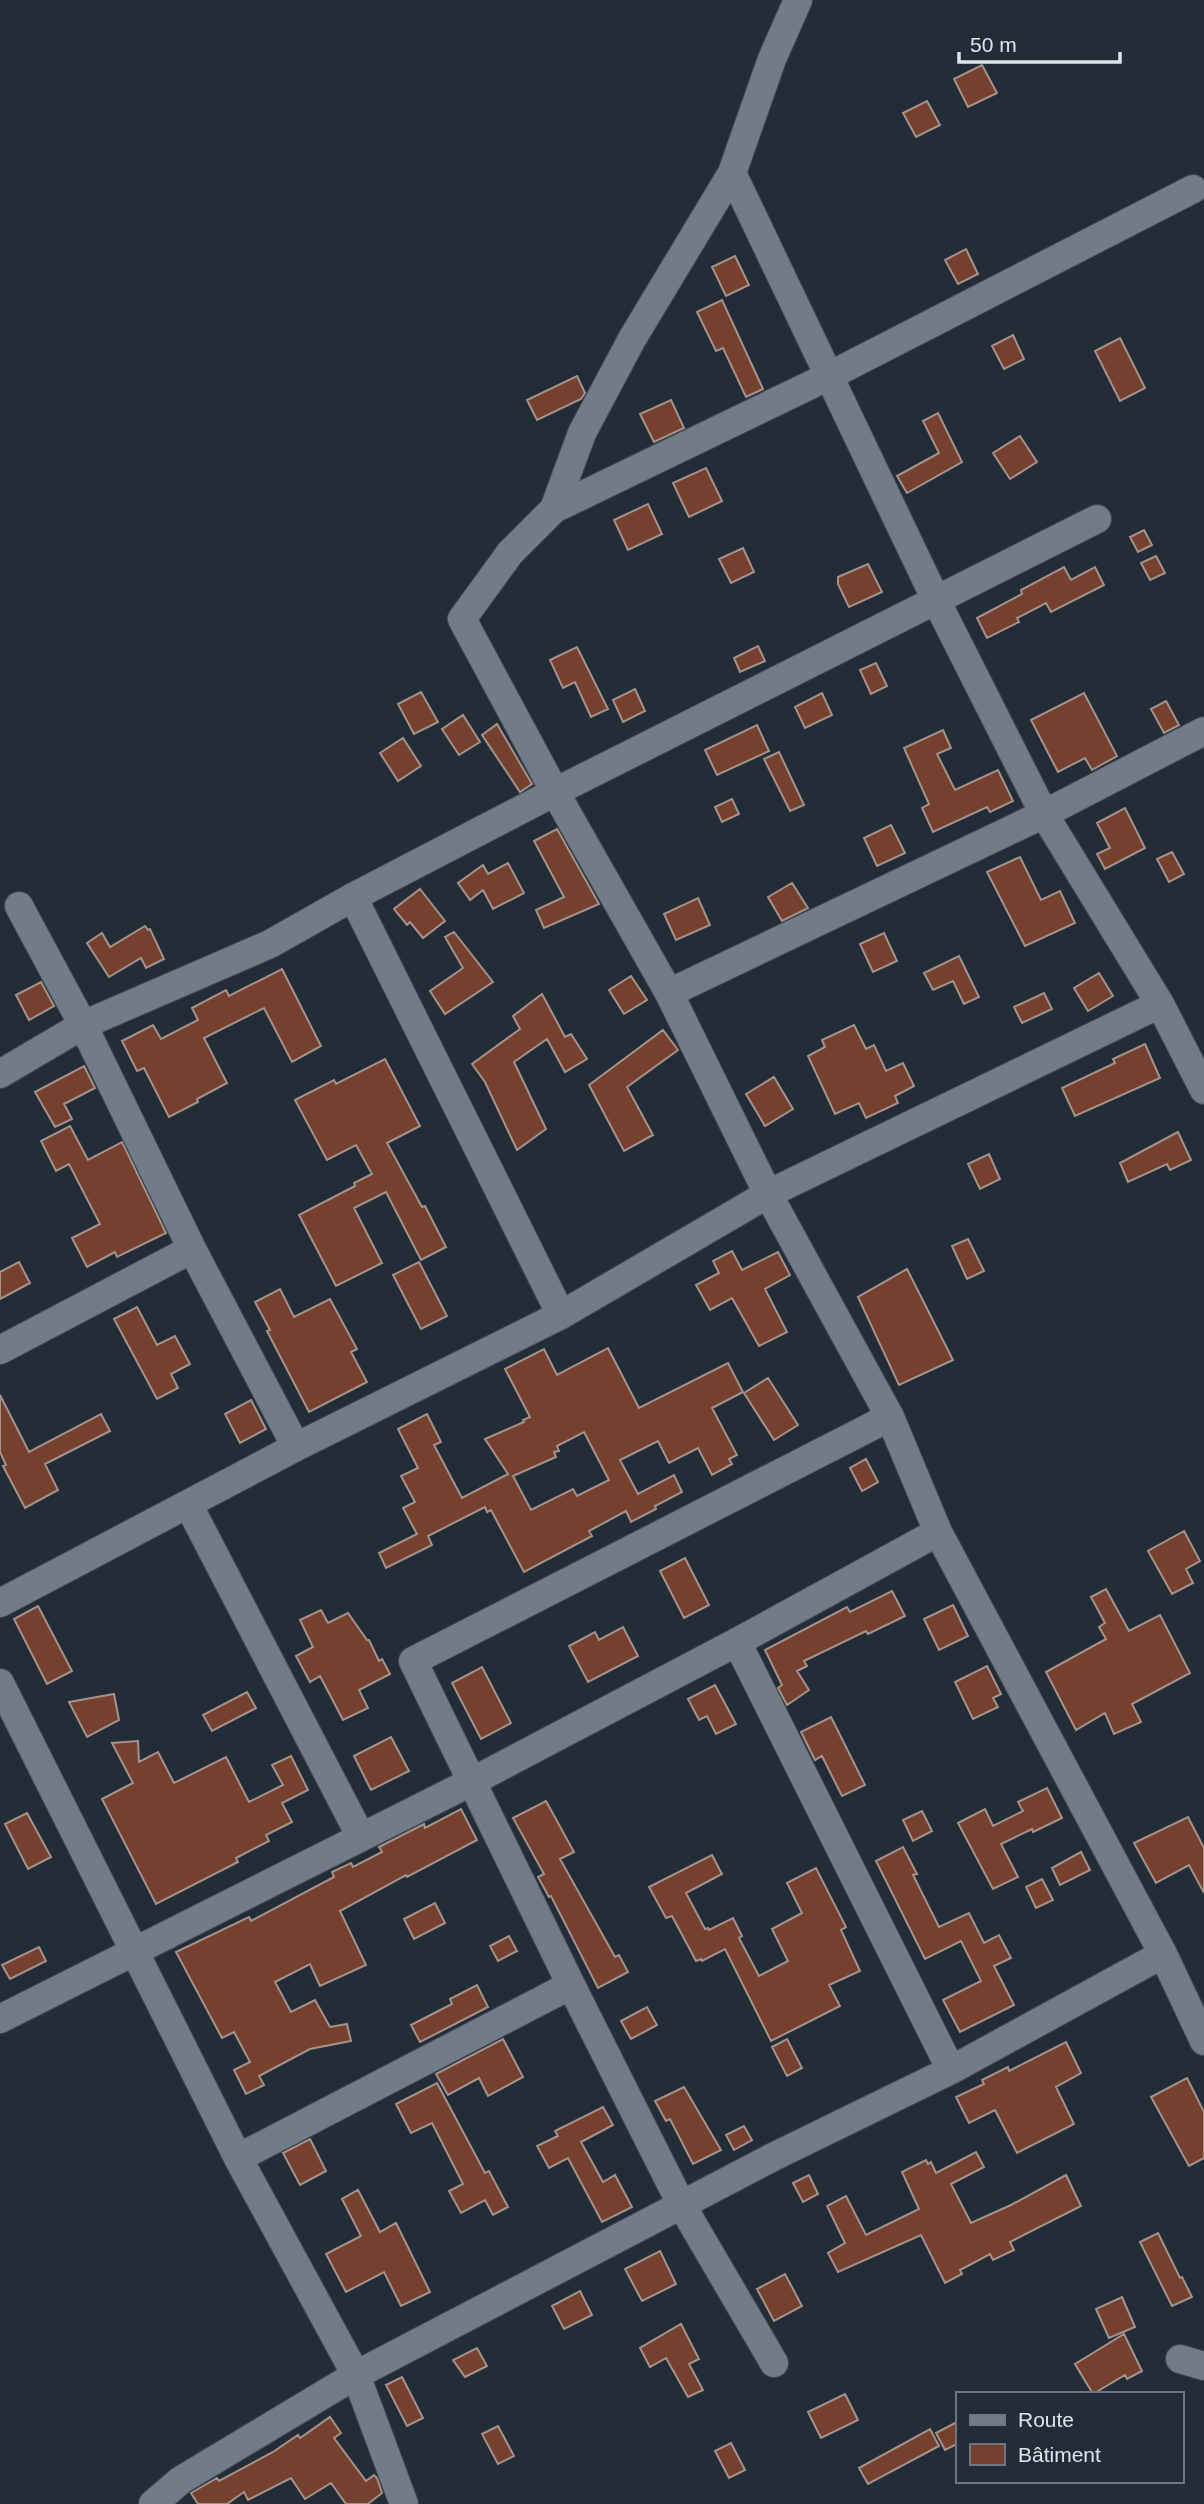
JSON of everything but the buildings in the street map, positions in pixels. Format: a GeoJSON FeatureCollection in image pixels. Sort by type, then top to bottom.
{"type":"FeatureCollection","features":[{"type":"Feature","properties":{"kind":"street"},"geometry":{"type":"LineString","coordinates":[[554,509],[582,433],[632,339],[732,173],[772,59],[798,0]]}},
{"type":"Feature","properties":{"kind":"street"},"geometry":{"type":"LineString","coordinates":[[732,173],[936,600],[1044,814],[1160,1004],[1204,1090]]}},
{"type":"Feature","properties":{"kind":"street"},"geometry":{"type":"LineString","coordinates":[[1193,189],[829,376],[554,509],[510,553],[462,619],[555,792],[669,993],[768,1194],[890,1417],[938,1532],[1163,1954],[1204,2041]]}},
{"type":"Feature","properties":{"kind":"street"},"geometry":{"type":"LineString","coordinates":[[0,1073],[83,1025],[270,944],[353,897],[555,792],[1097,519]]}},
{"type":"Feature","properties":{"kind":"street"},"geometry":{"type":"LineString","coordinates":[[669,993],[1044,814],[1204,731]]}},
{"type":"Feature","properties":{"kind":"street"},"geometry":{"type":"LineString","coordinates":[[353,897],[561,1315]]}},
{"type":"Feature","properties":{"kind":"street"},"geometry":{"type":"LineString","coordinates":[[19,906],[83,1025],[192,1249],[296,1447]]}},
{"type":"Feature","properties":{"kind":"street"},"geometry":{"type":"LineString","coordinates":[[0,1603],[296,1447],[561,1315],[768,1194],[1160,1004]]}},
{"type":"Feature","properties":{"kind":"street"},"geometry":{"type":"LineString","coordinates":[[0,1350],[192,1249]]}},
{"type":"Feature","properties":{"kind":"street"},"geometry":{"type":"LineString","coordinates":[[774,2363],[681,2204],[471,1782],[414,1661],[890,1417]]}},
{"type":"Feature","properties":{"kind":"street"},"geometry":{"type":"LineString","coordinates":[[188,1504],[361,1837]]}},
{"type":"Feature","properties":{"kind":"street"},"geometry":{"type":"LineString","coordinates":[[0,2019],[471,1782],[737,1642],[938,1532]]}},
{"type":"Feature","properties":{"kind":"street"},"geometry":{"type":"LineString","coordinates":[[737,1642],[951,2070]]}},
{"type":"Feature","properties":{"kind":"street"},"geometry":{"type":"LineString","coordinates":[[0,1683],[238,2158],[356,2375],[404,2504]]}},
{"type":"Feature","properties":{"kind":"street"},"geometry":{"type":"LineString","coordinates":[[153,2504],[181,2480],[356,2375],[681,2204],[951,2070],[1163,1954]]}},
{"type":"Feature","properties":{"kind":"street"},"geometry":{"type":"LineString","coordinates":[[238,2158],[571,1985]]}}]}
